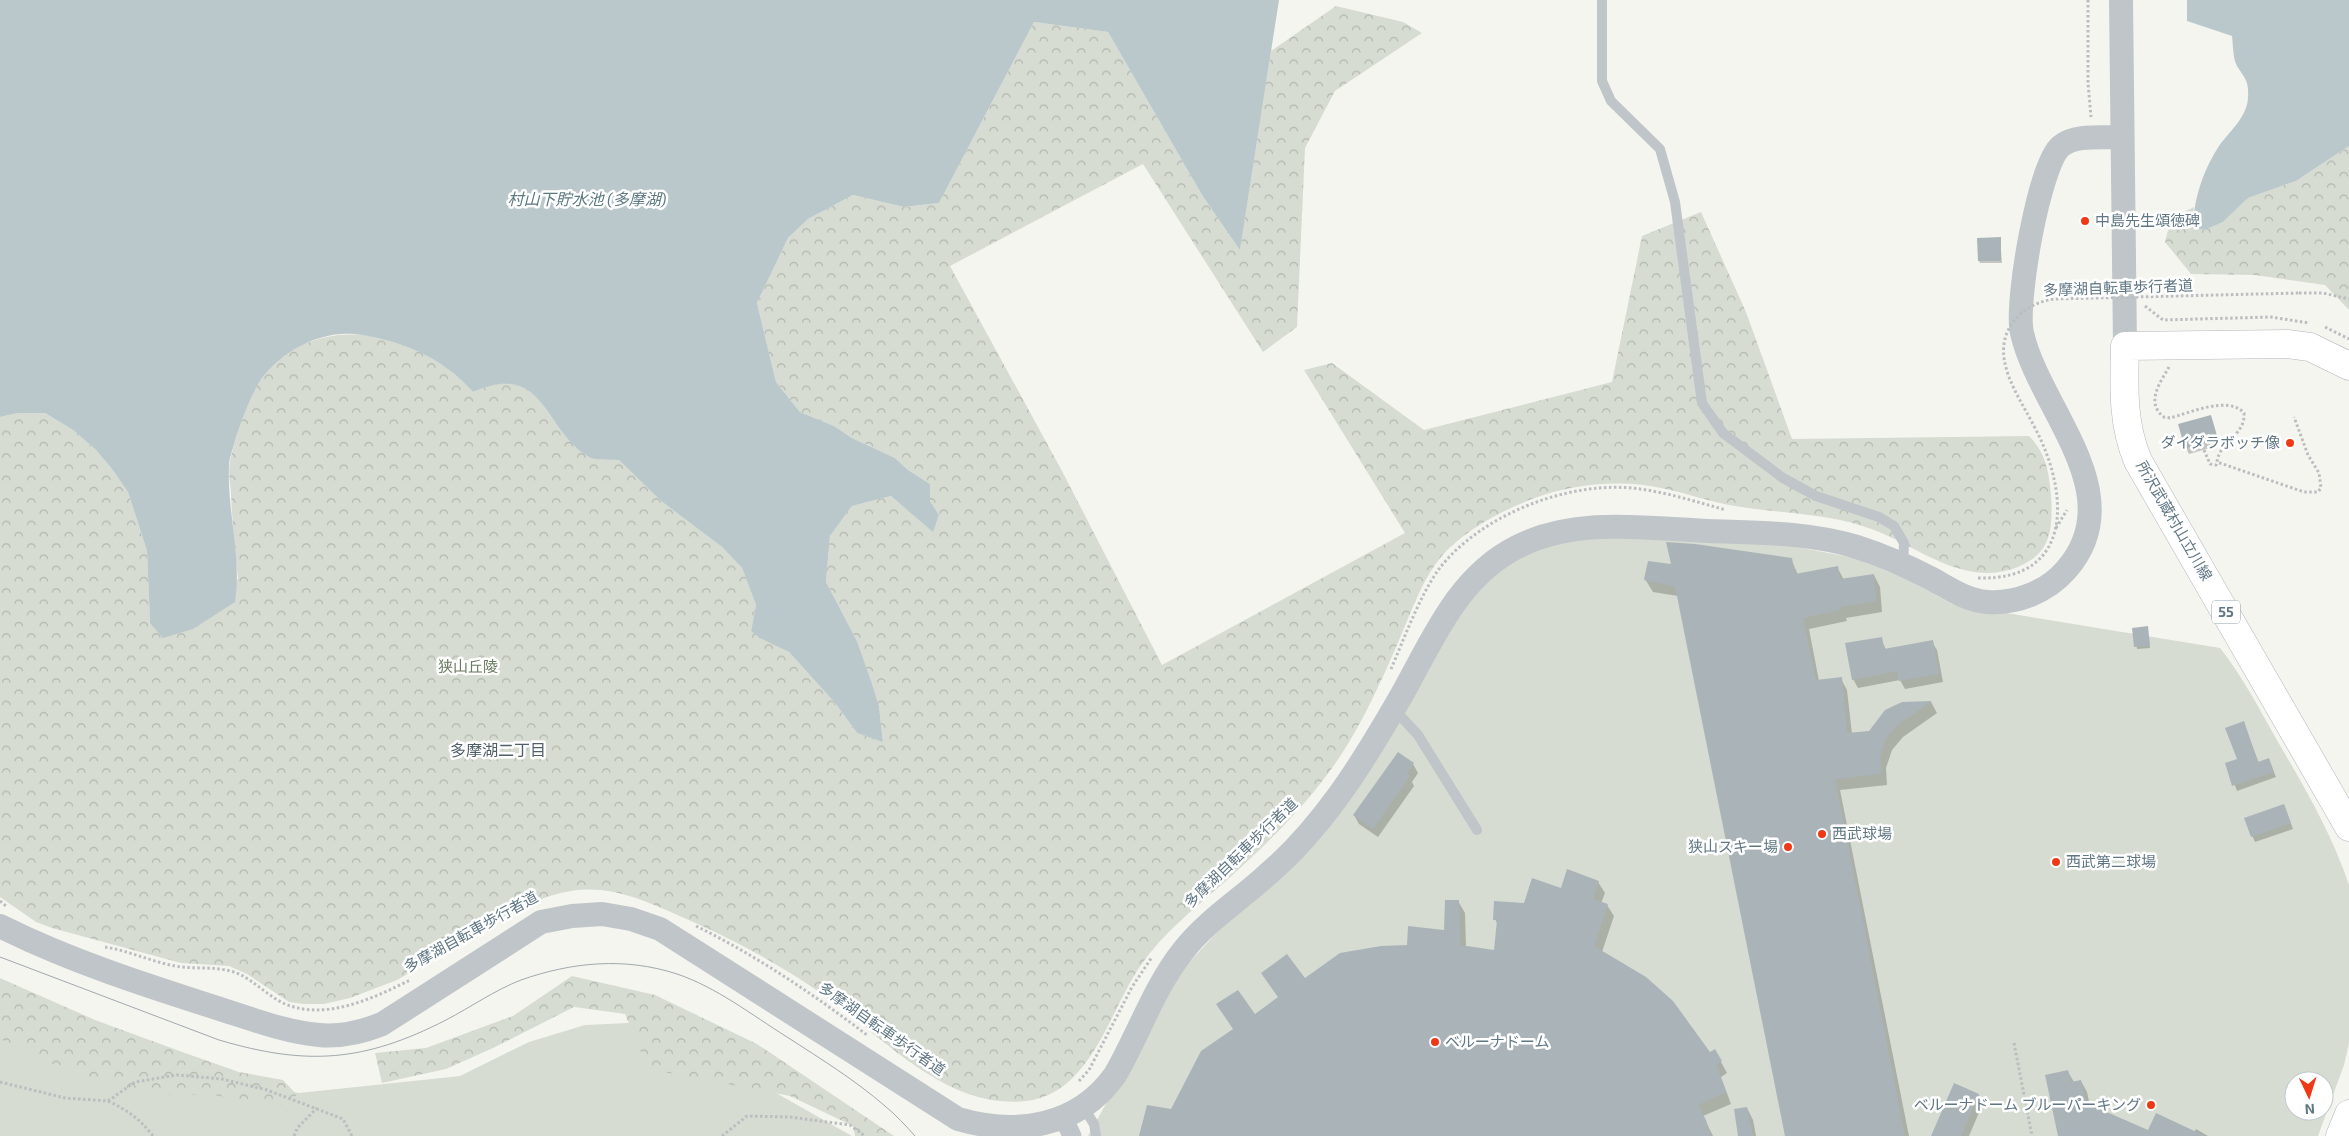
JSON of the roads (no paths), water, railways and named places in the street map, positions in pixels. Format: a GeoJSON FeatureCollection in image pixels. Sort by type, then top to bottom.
{"type":"FeatureCollection","features":[{"type":"Feature","properties":{"kind":"main road"},"geometry":{"type":"LineString","coordinates":[[2125,346],[2168,353],[2287,344],[2310,348],[2349,366]]}},
{"type":"Feature","properties":{"kind":"main road","name":"所沢武蔵村山立川線"},"geometry":{"type":"LineString","coordinates":[[2125,346],[2123,391],[2127,426],[2138,461],[2349,827]]}},
{"type":"Feature","properties":{"kind":"main road"},"geometry":{"type":"LineString","coordinates":[[2340,1136],[2349,1114]]}},
{"type":"Feature","properties":{"kind":"street"},"geometry":{"type":"LineString","coordinates":[[2121,0],[2121,137],[2125,346]]}},
{"type":"Feature","properties":{"kind":"street"},"geometry":{"type":"LineString","coordinates":[[3,916],[58,954],[284,1028],[319,1036],[336,1036],[382,1024],[541,922],[589,914],[618,916],[660,929],[958,1119],[988,1128],[1024,1130],[1074,1121],[1115,1075],[1155,991],[1185,948],[1301,843],[1339,796],[1394,709],[1445,616],[1466,586],[1506,552],[1547,534],[1591,528],[1796,534],[1857,547],[1903,566],[1962,596],[1995,602],[2017,599],[2042,590],[2066,570],[2077,554],[2088,524],[2090,510],[2087,484],[2080,461],[2039,377],[2025,343],[2021,329],[2020,293],[2046,176],[2055,152],[2069,141],[2121,137]]}},
{"type":"Feature","properties":{"kind":"lane"},"geometry":{"type":"LineString","coordinates":[[1602,0],[1602,81],[1610,101],[1660,149],[1675,202],[1702,403],[1723,433],[1783,478],[1816,496],[1879,517],[1894,526],[1904,544],[1903,566]]}},
{"type":"Feature","properties":{"kind":"lane"},"geometry":{"type":"LineString","coordinates":[[1394,709],[1418,735],[1477,830]]}},
{"type":"Feature","properties":{"kind":"lane"},"geometry":{"type":"LineString","coordinates":[[1074,1121],[1094,1124],[1096,1136]]}},
{"type":"Feature","properties":{"kind":"water","name":"村山下貯水池 (多摩湖)"},"geometry":{"type":"Polygon","coordinates":[[[0,0],[1279,0],[1240,250],[1202,195],[1108,32],[1034,22],[939,203],[904,207],[853,195],[808,219],[788,238],[757,303],[776,382],[800,412],[834,426],[852,438],[895,458],[908,470],[930,484],[930,501],[939,515],[933,532],[891,496],[852,506],[830,536],[826,582],[857,641],[879,706],[883,742],[857,733],[836,704],[789,652],[760,638],[751,631],[756,605],[742,568],[722,547],[661,501],[619,460],[592,458],[573,445],[540,402],[529,391],[515,385],[497,384],[473,392],[448,369],[434,360],[403,345],[371,336],[341,334],[315,339],[280,359],[262,378],[243,417],[229,463],[230,500],[237,568],[235,602],[193,629],[163,638],[150,623],[147,551],[128,492],[112,469],[96,450],[73,430],[45,413],[18,413],[0,417],[0,0]]]}},
{"type":"Feature","properties":{"kind":"water"},"geometry":{"type":"Polygon","coordinates":[[[2187,0],[2349,0],[2349,146],[2296,181],[2248,198],[2223,222],[2205,230],[2198,229],[2193,222],[2198,192],[2205,173],[2219,146],[2244,112],[2247,105],[2248,87],[2236,63],[2232,36],[2187,21],[2187,0]]]}},
{"type":"Feature","properties":{"kind":"tram line"},"geometry":{"type":"LineString","coordinates":[[0,957],[219,1040],[280,1054],[308,1056],[335,1056],[361,1052],[388,1044],[446,1020],[511,984],[540,974],[560,969],[599,964],[638,965],[677,974],[720,994],[862,1087],[893,1113],[915,1136]]}},
{"type":"Feature","properties":{"kind":"place","name":"中島先生頌徳碑"},"geometry":{"type":"Point","coordinates":[2085,221]}},
{"type":"Feature","properties":{"kind":"place","name":"ダイダラボッチ像"},"geometry":{"type":"Point","coordinates":[2290,443]}},
{"type":"Feature","properties":{"kind":"place","name":"西武球場"},"geometry":{"type":"Point","coordinates":[1822,834]}},
{"type":"Feature","properties":{"kind":"place","name":"狭山スキー場"},"geometry":{"type":"Point","coordinates":[1788,847]}},
{"type":"Feature","properties":{"kind":"place","name":"西武第二球場"},"geometry":{"type":"Point","coordinates":[2056,862]}},
{"type":"Feature","properties":{"kind":"place","name":"ベルーナドーム"},"geometry":{"type":"Point","coordinates":[1435,1042]}},
{"type":"Feature","properties":{"kind":"place","name":"ベルーナドーム ブルーパーキング"},"geometry":{"type":"Point","coordinates":[2151,1105]}},
{"type":"Feature","properties":{"kind":"district","name":"多摩湖二丁目"},"geometry":{"type":"Point","coordinates":[498,750]}},
{"type":"Feature","properties":{"kind":"park label","name":"狭山丘陵"},"geometry":{"type":"Point","coordinates":[468,667]}}]}
